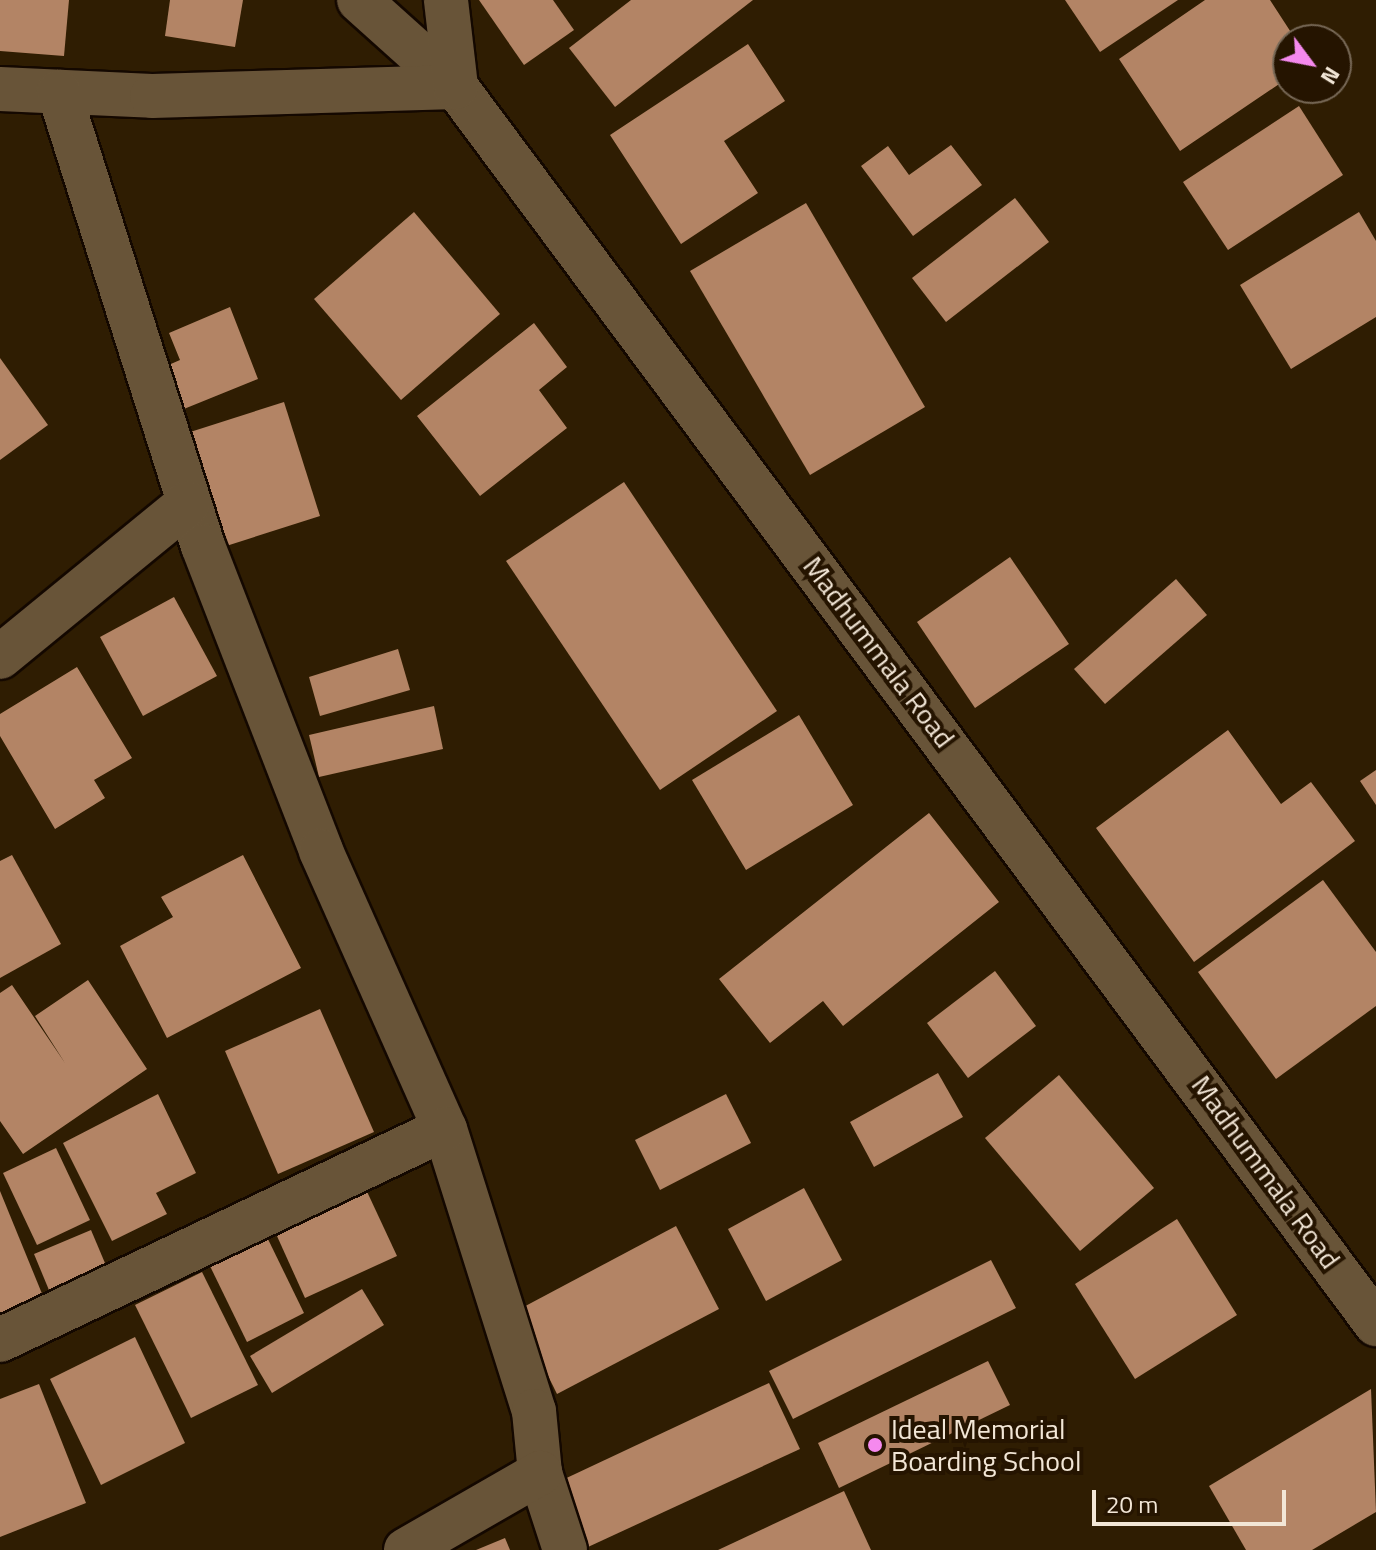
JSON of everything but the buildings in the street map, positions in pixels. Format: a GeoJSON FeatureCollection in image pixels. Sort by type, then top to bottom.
{"type":"FeatureCollection","features":[{"type":"Feature","properties":{"kind":"street","name":"Madhummala Road"},"geometry":{"type":"LineString","coordinates":[[359,0],[456,87],[1376,1324]]}},
{"type":"Feature","properties":{"kind":"street"},"geometry":{"type":"LineString","coordinates":[[0,89],[59,92],[456,87],[446,0]]}},
{"type":"Feature","properties":{"kind":"street"},"geometry":{"type":"LineString","coordinates":[[59,92],[188,503],[321,851],[445,1129],[534,1411],[540,1473],[565,1550]]}},
{"type":"Feature","properties":{"kind":"street"},"geometry":{"type":"LineString","coordinates":[[0,657],[188,503]]}},
{"type":"Feature","properties":{"kind":"street"},"geometry":{"type":"LineString","coordinates":[[0,1340],[445,1129]]}},
{"type":"Feature","properties":{"kind":"street"},"geometry":{"type":"LineString","coordinates":[[406,1550],[540,1473]]}},
{"type":"Feature","properties":{"kind":"place","name":"Ideal Memorial Boarding School"},"geometry":{"type":"Point","coordinates":[875,1445]}}]}
